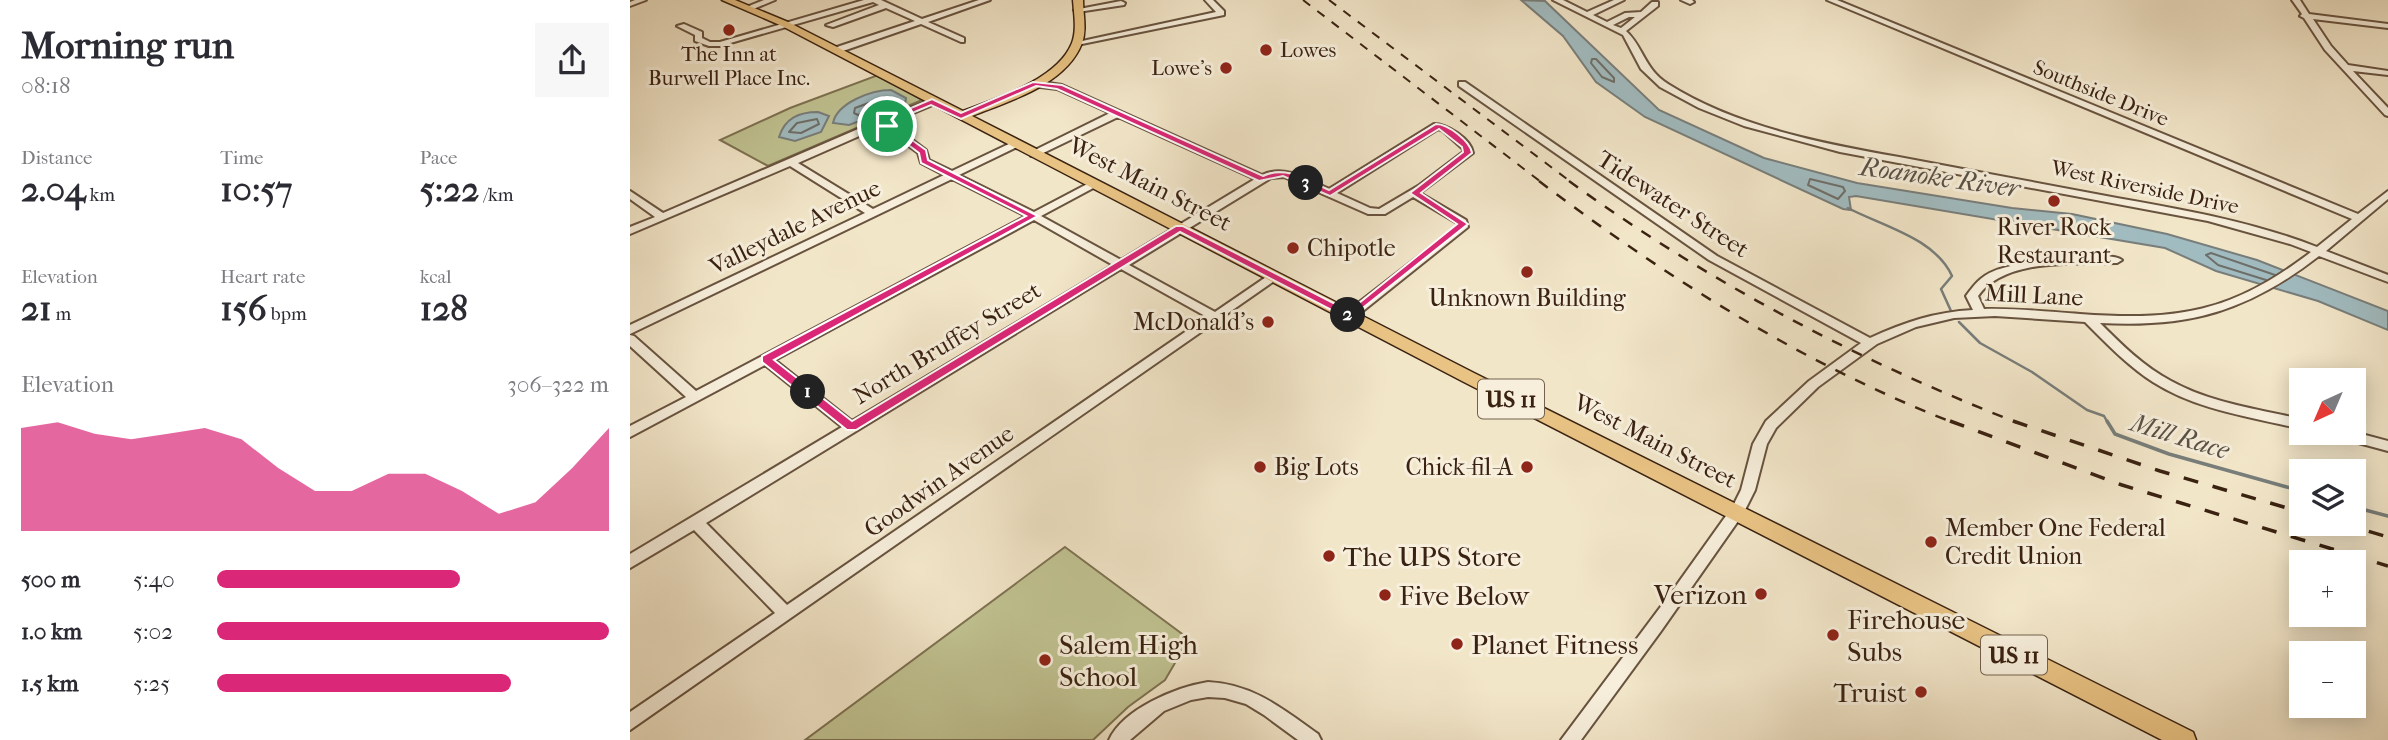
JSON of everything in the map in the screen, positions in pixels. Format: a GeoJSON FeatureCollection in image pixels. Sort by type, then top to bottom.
{"type":"FeatureCollection","features":[{"type":"Feature","properties":{"kind":"main road","name":"West Main Street"},"geometry":{"type":"LineString","coordinates":[[727,0],[785,23],[932,102],[1349,316],[2185,740]]}},
{"type":"Feature","properties":{"kind":"main road"},"geometry":{"type":"LineString","coordinates":[[961,116],[1035,84],[1069,57],[1077,43],[1078,5]]}},
{"type":"Feature","properties":{"kind":"main road"},"geometry":{"type":"LineString","coordinates":[[990,131],[991,113],[1004,99]]}},
{"type":"Feature","properties":{"kind":"street"},"geometry":{"type":"LineString","coordinates":[[630,5],[642,0]]}},
{"type":"Feature","properties":{"kind":"street"},"geometry":{"type":"LineString","coordinates":[[748,8],[771,0]]}},
{"type":"Feature","properties":{"kind":"street"},"geometry":{"type":"LineString","coordinates":[[681,26],[699,34],[698,39],[714,45],[874,0],[961,40]]}},
{"type":"Feature","properties":{"kind":"street"},"geometry":{"type":"LineString","coordinates":[[836,51],[986,0]]}},
{"type":"Feature","properties":{"kind":"street"},"geometry":{"type":"LineString","coordinates":[[1077,43],[1221,13],[1209,0]]}},
{"type":"Feature","properties":{"kind":"street"},"geometry":{"type":"LineString","coordinates":[[1558,0],[1622,31],[1637,22],[1642,14],[1655,4]]}},
{"type":"Feature","properties":{"kind":"street"},"geometry":{"type":"LineString","coordinates":[[1587,15],[1620,0]]}},
{"type":"Feature","properties":{"kind":"street","name":"Southside Drive"},"geometry":{"type":"LineString","coordinates":[[1831,0],[2358,218]]}},
{"type":"Feature","properties":{"kind":"street"},"geometry":{"type":"LineString","coordinates":[[2296,0],[2304,16],[2345,67],[2388,113]]}},
{"type":"Feature","properties":{"kind":"street"},"geometry":{"type":"LineString","coordinates":[[1078,5],[1121,3]]}},
{"type":"Feature","properties":{"kind":"street"},"geometry":{"type":"LineString","coordinates":[[830,25],[886,5]]}},
{"type":"Feature","properties":{"kind":"street"},"geometry":{"type":"LineString","coordinates":[[1608,24],[1628,15],[1642,14]]}},
{"type":"Feature","properties":{"kind":"street"},"geometry":{"type":"LineString","coordinates":[[2304,16],[2388,26]]}},
{"type":"Feature","properties":{"kind":"street","name":"West Riverside Drive"},"geometry":{"type":"LineString","coordinates":[[1622,31],[1630,39],[1644,67],[1663,85],[1702,106],[1747,124],[1840,149],[2173,210],[2318,250],[2388,279]]}},
{"type":"Feature","properties":{"kind":"street"},"geometry":{"type":"LineString","coordinates":[[2345,67],[2388,73]]}},
{"type":"Feature","properties":{"kind":"street"},"geometry":{"type":"LineString","coordinates":[[1051,73],[1059,87]]}},
{"type":"Feature","properties":{"kind":"street"},"geometry":{"type":"LineString","coordinates":[[1035,84],[1059,87],[1263,179],[1276,173],[1285,174],[1330,193],[1377,212],[1415,193],[1468,153],[1466,146],[1441,126],[1330,193]]}},
{"type":"Feature","properties":{"kind":"street","name":"Tidewater Street"},"geometry":{"type":"LineString","coordinates":[[1462,84],[1700,250],[1870,343]]}},
{"type":"Feature","properties":{"kind":"street"},"geometry":{"type":"LineString","coordinates":[[630,231],[932,102]]}},
{"type":"Feature","properties":{"kind":"street"},"geometry":{"type":"LineString","coordinates":[[1034,154],[1116,114]]}},
{"type":"Feature","properties":{"kind":"street"},"geometry":{"type":"LineString","coordinates":[[882,122],[923,152],[924,162],[1033,216],[1215,317]]}},
{"type":"Feature","properties":{"kind":"street","name":"Valleydale Avenue"},"geometry":{"type":"LineString","coordinates":[[630,330],[1016,144]]}},
{"type":"Feature","properties":{"kind":"street"},"geometry":{"type":"LineString","coordinates":[[790,162],[872,213]]}},
{"type":"Feature","properties":{"kind":"street","name":"North Bruffey Street"},"geometry":{"type":"LineString","coordinates":[[630,562],[1263,179]]}},
{"type":"Feature","properties":{"kind":"street"},"geometry":{"type":"LineString","coordinates":[[630,432],[1094,184]]}},
{"type":"Feature","properties":{"kind":"street"},"geometry":{"type":"LineString","coordinates":[[1349,316],[1462,227],[1462,222],[1415,193]]}},
{"type":"Feature","properties":{"kind":"street"},"geometry":{"type":"LineString","coordinates":[[630,194],[662,217]]}},
{"type":"Feature","properties":{"kind":"street","name":"Mill Lane"},"geometry":{"type":"LineString","coordinates":[[1570,740],[1737,511],[1752,484],[1760,446],[1768,427],[1835,368],[1870,343],[1915,323],[1980,312],[2032,312],[2139,321],[2184,318],[2222,308],[2261,289],[2301,264],[2388,194]]}},
{"type":"Feature","properties":{"kind":"street"},"geometry":{"type":"LineString","coordinates":[[1980,312],[1972,296],[1978,285],[2017,267],[2062,261],[2117,261]]}},
{"type":"Feature","properties":{"kind":"street","name":"Goodwin Avenue"},"geometry":{"type":"LineString","coordinates":[[630,722],[1273,277]]}},
{"type":"Feature","properties":{"kind":"street"},"geometry":{"type":"LineString","coordinates":[[2088,318],[2139,365],[2169,386],[2199,398],[2289,421]]}},
{"type":"Feature","properties":{"kind":"street"},"geometry":{"type":"LineString","coordinates":[[630,339],[694,397]]}},
{"type":"Feature","properties":{"kind":"street"},"geometry":{"type":"LineString","coordinates":[[766,359],[851,427]]}},
{"type":"Feature","properties":{"kind":"street"},"geometry":{"type":"LineString","coordinates":[[2366,440],[2388,446]]}},
{"type":"Feature","properties":{"kind":"street"},"geometry":{"type":"LineString","coordinates":[[695,522],[786,614]]}},
{"type":"Feature","properties":{"kind":"street"},"geometry":{"type":"LineString","coordinates":[[1118,740],[1159,704],[1194,691],[1212,689],[1254,700],[1312,740]]}},
{"type":"Feature","properties":{"kind":"green space"},"geometry":{"type":"Polygon","coordinates":[[[878,75],[922,100],[768,166],[720,140],[790,108],[878,75]]]}},
{"type":"Feature","properties":{"kind":"green space","name":"Salem High School"},"geometry":{"type":"Polygon","coordinates":[[[1065,547],[1189,639],[1165,680],[1128,707],[1093,740],[805,740],[1065,547]]]}},
{"type":"Feature","properties":{"kind":"water"},"geometry":{"type":"Polygon","coordinates":[[[1521,0],[1545,1],[1659,110],[1764,158],[1857,183],[2012,208],[2072,214],[2167,234],[2257,260],[2388,311],[2388,330],[2318,301],[2216,271],[2165,248],[1856,196],[1849,197],[1851,210],[1843,209],[1645,117],[1596,82],[1563,36],[1521,0]]]}},
{"type":"Feature","properties":{"kind":"water"},"geometry":{"type":"Polygon","coordinates":[[[891,90],[906,98],[905,104],[849,125],[833,123],[841,109],[856,99],[874,92],[891,90]]]}},
{"type":"Feature","properties":{"kind":"water"},"geometry":{"type":"Polygon","coordinates":[[[818,112],[829,116],[821,132],[795,141],[779,137],[785,125],[794,117],[818,112]]]}},
{"type":"Feature","properties":{"kind":"waterway","name":"Mill Race"},"geometry":{"type":"LineString","coordinates":[[1848,208],[1906,234],[1933,252],[1952,276],[1941,289],[1951,311]]}},
{"type":"Feature","properties":{"kind":"waterway","name":"Mill Race"},"geometry":{"type":"LineString","coordinates":[[1959,322],[1980,343],[2032,372],[2087,410],[2104,416],[2108,423]]}},
{"type":"Feature","properties":{"kind":"waterway","name":"Mill Race"},"geometry":{"type":"LineString","coordinates":[[2107,421],[2115,434],[2169,454],[2289,488]]}},
{"type":"Feature","properties":{"kind":"waterway","name":"Mill Race"},"geometry":{"type":"LineString","coordinates":[[2366,510],[2388,516]]}},
{"type":"Feature","properties":{"kind":"railway"},"geometry":{"type":"LineString","coordinates":[[1303,0],[1541,182]]}},
{"type":"Feature","properties":{"kind":"railway"},"geometry":{"type":"LineString","coordinates":[[1329,0],[1571,182]]}},
{"type":"Feature","properties":{"kind":"railway"},"geometry":{"type":"LineString","coordinates":[[1539,181],[1687,285],[1738,316],[1843,374],[1954,423]]}},
{"type":"Feature","properties":{"kind":"railway"},"geometry":{"type":"LineString","coordinates":[[1569,181],[1675,253],[1785,316],[1899,373],[2013,421]]}},
{"type":"Feature","properties":{"kind":"railway"},"geometry":{"type":"LineString","coordinates":[[1950,421],[2122,485],[2388,566]]}},
{"type":"Feature","properties":{"kind":"railway"},"geometry":{"type":"LineString","coordinates":[[2013,421],[2160,471],[2289,509]]}},
{"type":"Feature","properties":{"kind":"railway"},"geometry":{"type":"LineString","coordinates":[[2013,421],[2018,423]]}},
{"type":"Feature","properties":{"kind":"railway"},"geometry":{"type":"LineString","coordinates":[[2366,531],[2388,537]]}},
{"type":"Feature","properties":{"kind":"place","name":"The Inn at Burwell Place Inc."},"geometry":{"type":"Point","coordinates":[729,30]}},
{"type":"Feature","properties":{"kind":"place","name":"Lowes"},"geometry":{"type":"Point","coordinates":[1266,50]}},
{"type":"Feature","properties":{"kind":"place","name":"Lowe's"},"geometry":{"type":"Point","coordinates":[1226,68]}},
{"type":"Feature","properties":{"kind":"place","name":"River Rock Restaurant"},"geometry":{"type":"Point","coordinates":[2054,201]}},
{"type":"Feature","properties":{"kind":"place","name":"Chipotle"},"geometry":{"type":"Point","coordinates":[1293,248]}},
{"type":"Feature","properties":{"kind":"place","name":"Unknown Building"},"geometry":{"type":"Point","coordinates":[1527,272]}},
{"type":"Feature","properties":{"kind":"place","name":"McDonald's"},"geometry":{"type":"Point","coordinates":[1268,322]}},
{"type":"Feature","properties":{"kind":"place","name":"Big Lots"},"geometry":{"type":"Point","coordinates":[1260,467]}},
{"type":"Feature","properties":{"kind":"place","name":"Chick-fil-A"},"geometry":{"type":"Point","coordinates":[1527,467]}},
{"type":"Feature","properties":{"kind":"place","name":"Member One Federal Credit Union"},"geometry":{"type":"Point","coordinates":[1931,542]}},
{"type":"Feature","properties":{"kind":"place","name":"The UPS Store"},"geometry":{"type":"Point","coordinates":[1329,556]}},
{"type":"Feature","properties":{"kind":"place","name":"Verizon"},"geometry":{"type":"Point","coordinates":[1761,594]}},
{"type":"Feature","properties":{"kind":"place","name":"Five Below"},"geometry":{"type":"Point","coordinates":[1385,595]}},
{"type":"Feature","properties":{"kind":"place","name":"Firehouse Subs"},"geometry":{"type":"Point","coordinates":[1833,635]}},
{"type":"Feature","properties":{"kind":"place","name":"Planet Fitness"},"geometry":{"type":"Point","coordinates":[1457,644]}},
{"type":"Feature","properties":{"kind":"place","name":"Salem High School"},"geometry":{"type":"Point","coordinates":[1045,660]}},
{"type":"Feature","properties":{"kind":"place","name":"Truist"},"geometry":{"type":"Point","coordinates":[1921,692]}},
{"type":"Feature","properties":{"kind":"route"},"geometry":{"type":"LineString","coordinates":[[1035,84],[1059,87],[1263,179],[1276,173],[1285,174],[1330,193],[1439,126],[1466,146],[1468,153],[1415,193],[1464,224],[1349,316],[1180,228],[851,427],[766,359],[1033,216],[924,162],[923,152],[887,126],[882,122],[932,102],[961,116],[1035,84]]}},
{"type":"Feature","properties":{"kind":"water label","name":"Roanoke River"},"geometry":{"type":"Point","coordinates":[1940,177]}}]}
